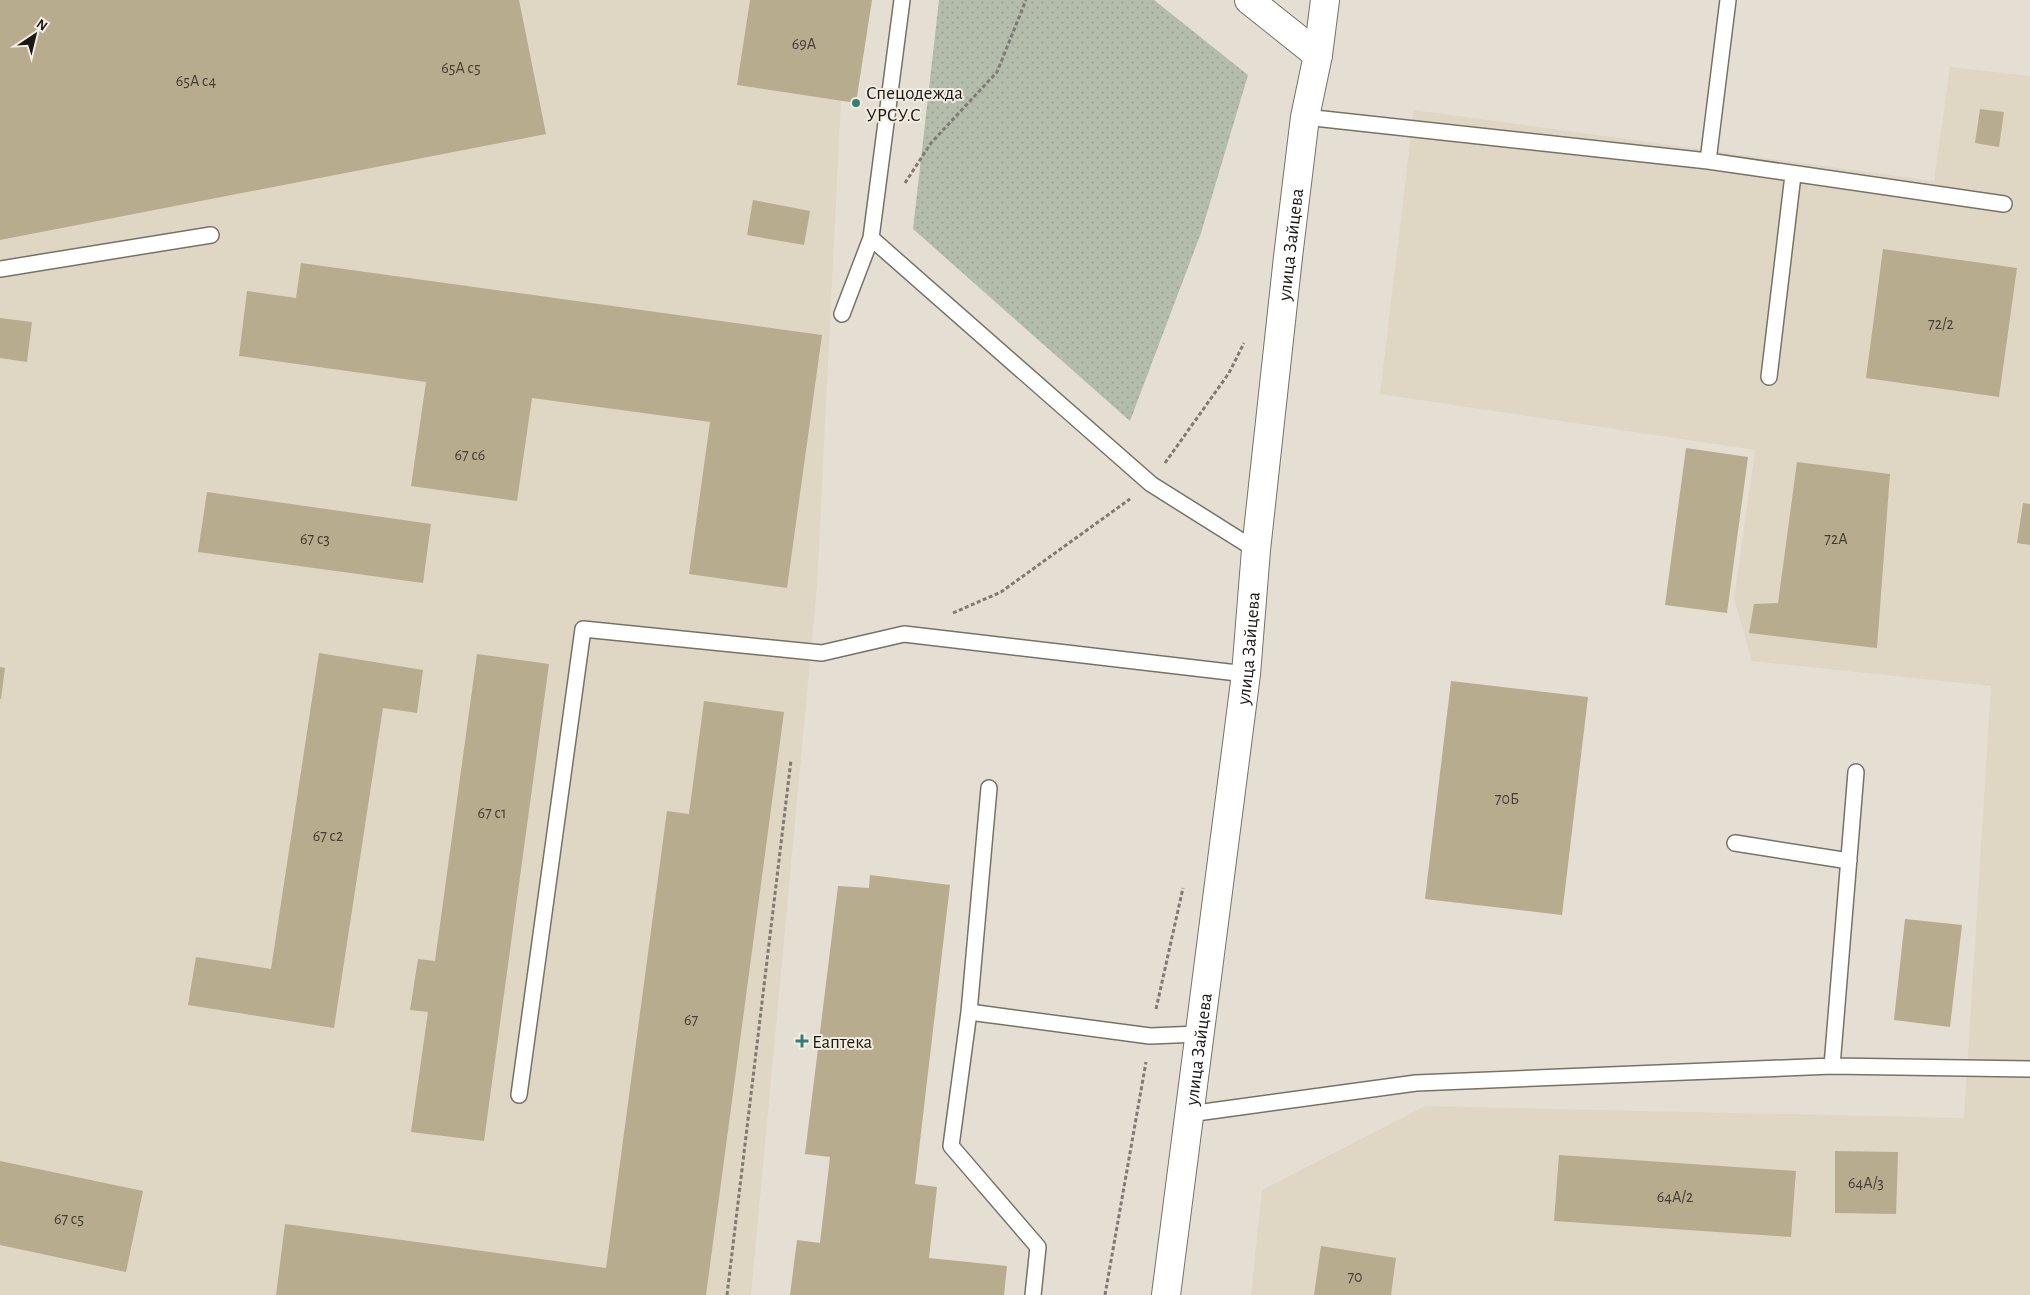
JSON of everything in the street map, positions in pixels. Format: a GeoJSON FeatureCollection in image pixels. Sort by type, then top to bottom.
{"type":"FeatureCollection","features":[{"type":"Feature","properties":{"kind":"main road"},"geometry":{"type":"LineString","coordinates":[[1249,0],[1318,55]]}},
{"type":"Feature","properties":{"kind":"main road","name":"улица Зайцева"},"geometry":{"type":"LineString","coordinates":[[1166,1295],[1246,674],[1256,550],[1288,257],[1306,117],[1318,55],[1325,0]]}},
{"type":"Feature","properties":{"kind":"lane"},"geometry":{"type":"LineString","coordinates":[[842,314],[871,238],[902,0]]}},
{"type":"Feature","properties":{"kind":"lane"},"geometry":{"type":"LineString","coordinates":[[1708,161],[1728,0]]}},
{"type":"Feature","properties":{"kind":"lane"},"geometry":{"type":"LineString","coordinates":[[1306,117],[1708,161],[1793,175],[2004,204]]}},
{"type":"Feature","properties":{"kind":"lane"},"geometry":{"type":"LineString","coordinates":[[1768,377],[1793,175]]}},
{"type":"Feature","properties":{"kind":"lane"},"geometry":{"type":"LineString","coordinates":[[0,269],[212,235]]}},
{"type":"Feature","properties":{"kind":"lane"},"geometry":{"type":"LineString","coordinates":[[871,238],[1151,484],[1256,550]]}},
{"type":"Feature","properties":{"kind":"lane"},"geometry":{"type":"LineString","coordinates":[[519,1094],[583,629],[822,653],[904,634],[1246,674]]}},
{"type":"Feature","properties":{"kind":"lane"},"geometry":{"type":"LineString","coordinates":[[1832,1066],[1856,772]]}},
{"type":"Feature","properties":{"kind":"lane"},"geometry":{"type":"LineString","coordinates":[[989,788],[969,1012],[951,1146],[1038,1247],[1033,1295]]}},
{"type":"Feature","properties":{"kind":"lane"},"geometry":{"type":"LineString","coordinates":[[1735,843],[1849,861]]}},
{"type":"Feature","properties":{"kind":"lane"},"geometry":{"type":"LineString","coordinates":[[969,1012],[1150,1036],[1199,1034]]}},
{"type":"Feature","properties":{"kind":"lane"},"geometry":{"type":"LineString","coordinates":[[1189,1114],[1416,1083],[1832,1066],[2030,1069]]}},
{"type":"Feature","properties":{"kind":"path"},"geometry":{"type":"LineString","coordinates":[[901,190],[931,143],[997,72],[1026,0]]}},
{"type":"Feature","properties":{"kind":"path"},"geometry":{"type":"LineString","coordinates":[[727,1295],[791,760]]}},
{"type":"Feature","properties":{"kind":"shaded area"},"geometry":{"type":"Polygon","coordinates":[[[0,0],[846,0],[817,586],[751,1295],[0,1295],[0,0]]]}},
{"type":"Feature","properties":{"kind":"shaded area"},"geometry":{"type":"Polygon","coordinates":[[[1950,67],[2030,76],[2030,1295],[1251,1295],[1262,1190],[1425,1106],[1964,1118],[1991,686],[1752,661],[1734,599],[1755,450],[1380,394],[1414,110],[1934,181],[1950,67]]]}},
{"type":"Feature","properties":{"kind":"green space"},"geometry":{"type":"Polygon","coordinates":[[[939,0],[1154,0],[1248,75],[1201,233],[1130,421],[913,229],[939,0]]]}},
{"type":"Feature","properties":{"kind":"building"},"geometry":{"type":"Polygon","coordinates":[[[0,0],[519,0],[546,134],[0,240],[0,0]]]}},
{"type":"Feature","properties":{"kind":"building"},"geometry":{"type":"Polygon","coordinates":[[[750,0],[872,0],[856,103],[737,85],[750,0]]]}},
{"type":"Feature","properties":{"kind":"building"},"geometry":{"type":"Polygon","coordinates":[[[1980,109],[2004,112],[1999,147],[1975,143],[1980,109]]]}},
{"type":"Feature","properties":{"kind":"building"},"geometry":{"type":"Polygon","coordinates":[[[753,200],[810,211],[804,245],[747,235],[753,200]]]}},
{"type":"Feature","properties":{"kind":"building"},"geometry":{"type":"Polygon","coordinates":[[[1883,249],[2017,268],[1999,397],[1866,378],[1883,249]]]}},
{"type":"Feature","properties":{"kind":"building"},"geometry":{"type":"Polygon","coordinates":[[[301,263],[822,335],[787,588],[689,574],[710,422],[532,398],[517,501],[411,486],[426,382],[239,356],[247,291],[296,298],[301,263]]]}},
{"type":"Feature","properties":{"kind":"building"},"geometry":{"type":"Polygon","coordinates":[[[0,318],[32,322],[27,362],[0,358],[0,318]]]}},
{"type":"Feature","properties":{"kind":"building"},"geometry":{"type":"Polygon","coordinates":[[[1686,448],[1748,457],[1727,613],[1665,605],[1686,448]]]}},
{"type":"Feature","properties":{"kind":"building"},"geometry":{"type":"Polygon","coordinates":[[[1797,462],[1890,474],[1877,648],[1749,633],[1754,604],[1778,603],[1797,462]]]}},
{"type":"Feature","properties":{"kind":"building"},"geometry":{"type":"Polygon","coordinates":[[[207,492],[431,524],[423,583],[198,552],[207,492]]]}},
{"type":"Feature","properties":{"kind":"building"},"geometry":{"type":"Polygon","coordinates":[[[2023,503],[2030,504],[2030,545],[2017,543],[2023,503]]]}},
{"type":"Feature","properties":{"kind":"building"},"geometry":{"type":"Polygon","coordinates":[[[319,653],[423,670],[417,713],[383,708],[334,1028],[188,1005],[196,957],[271,969],[319,653]]]}},
{"type":"Feature","properties":{"kind":"building"},"geometry":{"type":"Polygon","coordinates":[[[477,654],[549,664],[484,1141],[411,1132],[428,1012],[410,1010],[418,959],[435,961],[477,654]]]}},
{"type":"Feature","properties":{"kind":"building"},"geometry":{"type":"Polygon","coordinates":[[[0,667],[5,668],[1,699],[0,699],[0,667]]]}},
{"type":"Feature","properties":{"kind":"building"},"geometry":{"type":"Polygon","coordinates":[[[1451,681],[1588,697],[1562,915],[1425,899],[1451,681]]]}},
{"type":"Feature","properties":{"kind":"building"},"geometry":{"type":"Polygon","coordinates":[[[704,701],[784,712],[706,1295],[276,1295],[285,1224],[606,1268],[667,811],[689,814],[704,701]]]}},
{"type":"Feature","properties":{"kind":"building"},"geometry":{"type":"Polygon","coordinates":[[[870,875],[950,885],[915,1184],[937,1187],[929,1258],[1007,1266],[1004,1295],[790,1295],[797,1240],[820,1243],[830,1157],[805,1154],[838,886],[869,888],[870,875]]]}},
{"type":"Feature","properties":{"kind":"building"},"geometry":{"type":"Polygon","coordinates":[[[1905,919],[1962,925],[1950,1027],[1894,1020],[1905,919]]]}},
{"type":"Feature","properties":{"kind":"building"},"geometry":{"type":"Polygon","coordinates":[[[1835,1151],[1898,1152],[1896,1214],[1835,1213],[1835,1151]]]}},
{"type":"Feature","properties":{"kind":"building"},"geometry":{"type":"Polygon","coordinates":[[[1559,1155],[1796,1171],[1791,1237],[1554,1221],[1559,1155]]]}},
{"type":"Feature","properties":{"kind":"building"},"geometry":{"type":"Polygon","coordinates":[[[0,1161],[143,1191],[126,1272],[0,1245],[0,1161]]]}},
{"type":"Feature","properties":{"kind":"building"},"geometry":{"type":"Polygon","coordinates":[[[1321,1246],[1396,1258],[1391,1295],[1314,1295],[1321,1246]]]}},
{"type":"Feature","properties":{"kind":"place","name":"Спецодежда УРСУ.С"},"geometry":{"type":"Point","coordinates":[856,103]}},
{"type":"Feature","properties":{"kind":"place","name":"Еаптека"},"geometry":{"type":"Point","coordinates":[802,1041]}}]}
